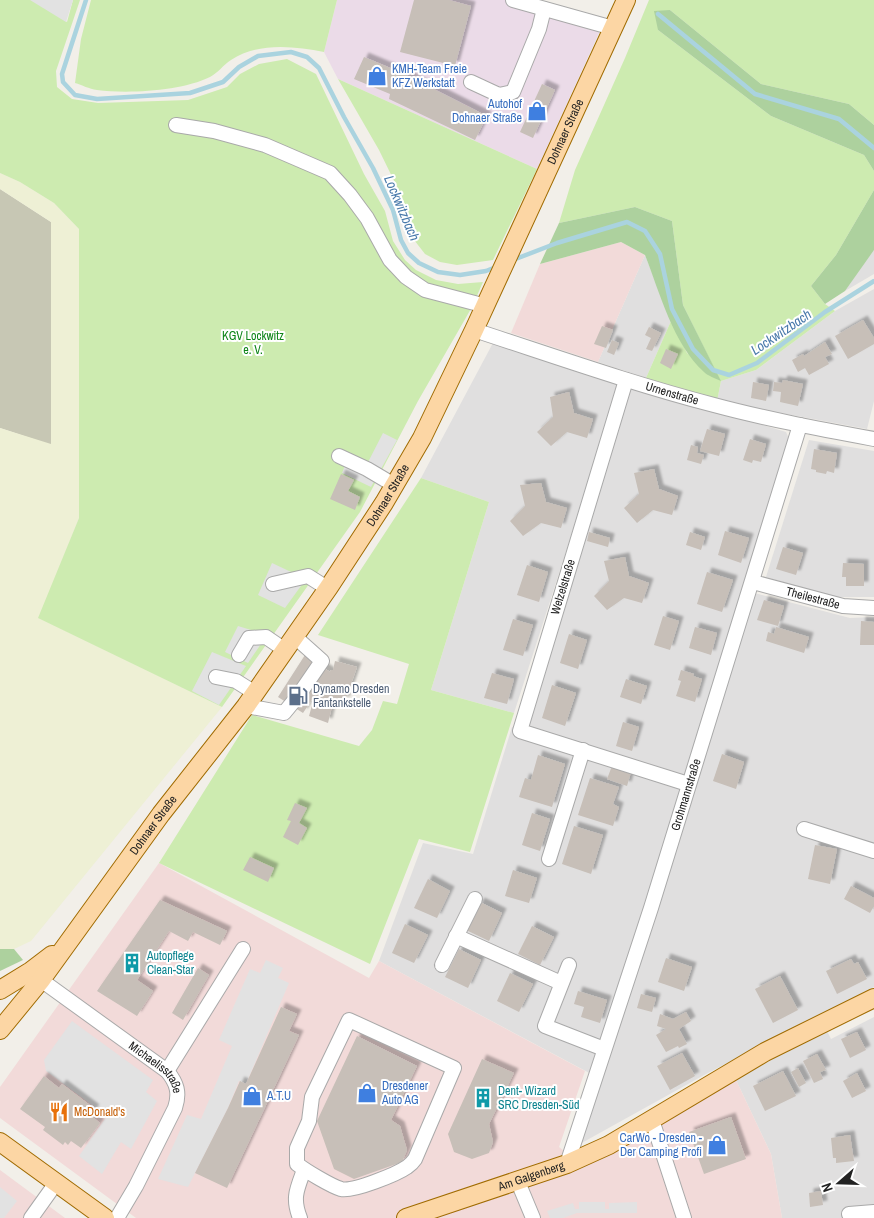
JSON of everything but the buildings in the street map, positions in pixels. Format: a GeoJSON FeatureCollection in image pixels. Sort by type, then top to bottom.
{"type":"FeatureCollection","features":[{"type":"Feature","properties":{"kind":"main road","name":"Dohnaer Straße"},"geometry":{"type":"LineString","coordinates":[[0,1030],[41,980],[161,814],[251,699],[327,588],[394,485],[422,438],[487,303],[626,0]]}},
{"type":"Feature","properties":{"kind":"main road","name":"Dohnaer Straße"},"geometry":{"type":"LineString","coordinates":[[0,990],[31,971],[67,942]]}},
{"type":"Feature","properties":{"kind":"main road","name":"Am Galgenberg"},"geometry":{"type":"LineString","coordinates":[[406,1218],[469,1196],[518,1182],[609,1145],[764,1052],[874,998]]}},
{"type":"Feature","properties":{"kind":"main road"},"geometry":{"type":"LineString","coordinates":[[0,1142],[105,1218]]}},
{"type":"Feature","properties":{"kind":"street"},"geometry":{"type":"LineString","coordinates":[[513,0],[613,28]]}},
{"type":"Feature","properties":{"kind":"street"},"geometry":{"type":"LineString","coordinates":[[471,82],[499,94],[513,92],[539,29],[544,9]]}},
{"type":"Feature","properties":{"kind":"street"},"geometry":{"type":"LineString","coordinates":[[176,125],[214,131],[265,145],[330,173],[367,218],[390,260],[406,277],[425,290],[487,303]]}},
{"type":"Feature","properties":{"kind":"street","name":"Urnenstraße"},"geometry":{"type":"LineString","coordinates":[[474,330],[626,380],[715,406],[874,439]]}},
{"type":"Feature","properties":{"kind":"street","name":"Welzelstraße"},"geometry":{"type":"LineString","coordinates":[[626,380],[520,731],[688,784]]}},
{"type":"Feature","properties":{"kind":"street","name":"Grohmannstraße"},"geometry":{"type":"LineString","coordinates":[[566,1164],[651,908],[800,425]]}},
{"type":"Feature","properties":{"kind":"street"},"geometry":{"type":"LineString","coordinates":[[339,456],[367,468],[394,485]]}},
{"type":"Feature","properties":{"kind":"street"},"geometry":{"type":"LineString","coordinates":[[273,584],[308,576],[327,588]]}},
{"type":"Feature","properties":{"kind":"street","name":"Theilestraße"},"geometry":{"type":"LineString","coordinates":[[753,582],[843,606],[874,608]]}},
{"type":"Feature","properties":{"kind":"street"},"geometry":{"type":"LineString","coordinates":[[216,677],[236,681],[251,699],[284,713],[322,661],[290,643],[266,637],[249,638],[239,655]]}},
{"type":"Feature","properties":{"kind":"street"},"geometry":{"type":"LineString","coordinates":[[549,859],[583,750]]}},
{"type":"Feature","properties":{"kind":"street"},"geometry":{"type":"LineString","coordinates":[[804,829],[874,851]]}},
{"type":"Feature","properties":{"kind":"street"},"geometry":{"type":"LineString","coordinates":[[442,965],[475,899]]}},
{"type":"Feature","properties":{"kind":"street"},"geometry":{"type":"LineString","coordinates":[[456,936],[562,983]]}},
{"type":"Feature","properties":{"kind":"street"},"geometry":{"type":"LineString","coordinates":[[167,1071],[243,949]]}},
{"type":"Feature","properties":{"kind":"street"},"geometry":{"type":"LineString","coordinates":[[570,965],[546,1026],[604,1048]]}},
{"type":"Feature","properties":{"kind":"street","name":"Michaelisstraße"},"geometry":{"type":"LineString","coordinates":[[41,980],[167,1071],[177,1087],[178,1097],[136,1186],[117,1218]]}},
{"type":"Feature","properties":{"kind":"street"},"geometry":{"type":"LineString","coordinates":[[349,1020],[454,1068],[416,1159],[407,1167],[355,1188],[342,1189],[304,1170],[297,1164],[297,1148],[309,1121],[312,1097],[349,1020]]}},
{"type":"Feature","properties":{"kind":"street"},"geometry":{"type":"LineString","coordinates":[[652,1120],[684,1218]]}},
{"type":"Feature","properties":{"kind":"street"},"geometry":{"type":"LineString","coordinates":[[300,1218],[295,1205],[296,1192],[304,1170]]}},
{"type":"Feature","properties":{"kind":"street"},"geometry":{"type":"LineString","coordinates":[[518,1182],[534,1218]]}},
{"type":"Feature","properties":{"kind":"street"},"geometry":{"type":"LineString","coordinates":[[31,1218],[56,1183]]}},
{"type":"Feature","properties":{"kind":"street"},"geometry":{"type":"LineString","coordinates":[[849,1214],[874,1212]]}},
{"type":"Feature","properties":{"kind":"shaded area"},"geometry":{"type":"Polygon","coordinates":[[[30,0],[73,0],[66,22],[30,0]]]}},
{"type":"Feature","properties":{"kind":"shaded area"},"geometry":{"type":"Polygon","coordinates":[[[337,0],[513,0],[600,31],[537,169],[338,79],[324,52],[337,0]]]}},
{"type":"Feature","properties":{"kind":"shaded area"},"geometry":{"type":"Polygon","coordinates":[[[0,173],[20,182],[54,203],[79,229],[79,518],[39,618],[222,707],[31,941],[14,949],[0,949],[0,428],[51,444],[51,222],[0,189],[0,173]]]}},
{"type":"Feature","properties":{"kind":"shaded area"},"geometry":{"type":"Polygon","coordinates":[[[0,189],[51,222],[51,445],[0,428],[0,189]]]}},
{"type":"Feature","properties":{"kind":"shaded area"},"geometry":{"type":"Polygon","coordinates":[[[621,242],[645,255],[598,362],[511,333],[540,264],[621,242]]]}},
{"type":"Feature","properties":{"kind":"shaded area"},"geometry":{"type":"Polygon","coordinates":[[[874,250],[874,274],[845,291],[864,263],[874,250]]]}},
{"type":"Feature","properties":{"kind":"shaded area"},"geometry":{"type":"Polygon","coordinates":[[[645,255],[671,321],[646,378],[598,362],[645,255]]]}},
{"type":"Feature","properties":{"kind":"shaded area"},"geometry":{"type":"Polygon","coordinates":[[[874,289],[874,401],[867,429],[717,401],[721,381],[756,370],[835,311],[874,289]]]}},
{"type":"Feature","properties":{"kind":"shaded area"},"geometry":{"type":"Polygon","coordinates":[[[494,341],[621,381],[514,713],[431,690],[489,502],[421,478],[494,341]]]}},
{"type":"Feature","properties":{"kind":"shaded area"},"geometry":{"type":"Polygon","coordinates":[[[628,384],[786,432],[791,443],[687,781],[524,730],[628,384]]]}},
{"type":"Feature","properties":{"kind":"shaded area"},"geometry":{"type":"Polygon","coordinates":[[[383,433],[397,440],[371,487],[342,473],[347,460],[365,468],[383,433]]]}},
{"type":"Feature","properties":{"kind":"shaded area"},"geometry":{"type":"Polygon","coordinates":[[[809,440],[874,451],[874,597],[833,597],[766,577],[809,440]]]}},
{"type":"Feature","properties":{"kind":"shaded area"},"geometry":{"type":"Polygon","coordinates":[[[272,563],[306,579],[285,608],[258,595],[272,563]]]}},
{"type":"Feature","properties":{"kind":"shaded area"},"geometry":{"type":"Polygon","coordinates":[[[754,593],[850,618],[874,617],[874,987],[706,1074],[578,1145],[754,593]]]}},
{"type":"Feature","properties":{"kind":"shaded area"},"geometry":{"type":"Polygon","coordinates":[[[238,626],[267,635],[248,663],[225,652],[238,626]]]}},
{"type":"Feature","properties":{"kind":"shaded area"},"geometry":{"type":"Polygon","coordinates":[[[212,652],[246,666],[219,705],[192,691],[212,652]]]}},
{"type":"Feature","properties":{"kind":"shaded area"},"geometry":{"type":"Polygon","coordinates":[[[512,727],[681,787],[595,1076],[379,961],[423,843],[473,854],[512,727]]]}},
{"type":"Feature","properties":{"kind":"shaded area"},"geometry":{"type":"Polygon","coordinates":[[[159,863],[369,978],[379,961],[585,1071],[559,1147],[583,1166],[648,1133],[736,1080],[771,1154],[782,1218],[136,1218],[0,1118],[0,1087],[159,863]]]}},
{"type":"Feature","properties":{"kind":"shaded area"},"geometry":{"type":"Polygon","coordinates":[[[266,960],[283,968],[278,978],[289,983],[246,1084],[239,1081],[228,1108],[188,1187],[158,1179],[187,1115],[201,1119],[232,1046],[219,1040],[250,969],[260,973],[266,960]]]}},
{"type":"Feature","properties":{"kind":"shaded area"},"geometry":{"type":"Polygon","coordinates":[[[874,1017],[874,1218],[782,1218],[771,1154],[736,1080],[827,1031],[831,1039],[874,1017]]]}},
{"type":"Feature","properties":{"kind":"shaded area"},"geometry":{"type":"Polygon","coordinates":[[[72,1021],[153,1080],[146,1092],[157,1101],[131,1149],[121,1142],[102,1174],[79,1156],[107,1116],[46,1071],[44,1060],[72,1021]]]}},
{"type":"Feature","properties":{"kind":"shaded area"},"geometry":{"type":"Polygon","coordinates":[[[0,1170],[65,1218],[0,1218],[0,1170]]]}},
{"type":"Feature","properties":{"kind":"shaded area"},"geometry":{"type":"Polygon","coordinates":[[[0,1187],[17,1201],[4,1218],[0,1218],[0,1187]]]}},
{"type":"Feature","properties":{"kind":"shaded area"},"geometry":{"type":"Polygon","coordinates":[[[579,1202],[605,1202],[605,1209],[609,1209],[609,1203],[637,1202],[637,1213],[577,1213],[563,1218],[550,1218],[547,1211],[573,1203],[575,1209],[579,1209],[579,1202]]]}},
{"type":"Feature","properties":{"kind":"green space","name":"KGV Lockwitz e. V."},"geometry":{"type":"Polygon","coordinates":[[[0,0],[33,0],[67,22],[73,0],[80,0],[56,71],[57,87],[72,99],[98,103],[188,100],[227,87],[240,74],[259,64],[287,59],[316,74],[364,174],[385,211],[393,241],[405,260],[416,270],[436,280],[458,284],[483,282],[472,307],[418,401],[360,512],[222,707],[38,618],[79,518],[79,229],[54,203],[20,182],[0,173],[0,0]]]}},
{"type":"Feature","properties":{"kind":"green space"},"geometry":{"type":"Polygon","coordinates":[[[91,0],[337,0],[324,52],[289,47],[253,50],[228,62],[213,75],[198,82],[185,86],[124,92],[94,89],[75,83],[81,39],[91,0]]]}},
{"type":"Feature","properties":{"kind":"green space"},"geometry":{"type":"Polygon","coordinates":[[[649,0],[874,0],[874,125],[849,104],[761,84],[670,10],[658,30],[771,116],[864,155],[874,171],[874,190],[836,255],[811,286],[825,304],[835,311],[756,370],[721,381],[717,401],[646,378],[671,321],[687,353],[720,380],[683,305],[672,221],[635,207],[559,223],[575,170],[649,0]]]}},
{"type":"Feature","properties":{"kind":"green space"},"geometry":{"type":"Polygon","coordinates":[[[670,10],[761,84],[849,104],[874,125],[874,171],[864,155],[771,116],[658,30],[654,11],[670,10]]]}},
{"type":"Feature","properties":{"kind":"green space"},"geometry":{"type":"Polygon","coordinates":[[[338,79],[537,169],[493,260],[457,265],[440,262],[425,254],[411,236],[400,193],[379,150],[338,79]]]}},
{"type":"Feature","properties":{"kind":"green space"},"geometry":{"type":"Polygon","coordinates":[[[874,190],[874,250],[845,291],[825,304],[811,286],[836,255],[874,190]]]}},
{"type":"Feature","properties":{"kind":"green space"},"geometry":{"type":"Polygon","coordinates":[[[635,207],[672,221],[683,305],[721,381],[704,372],[684,347],[668,317],[645,255],[621,242],[540,264],[559,223],[635,207]]]}},
{"type":"Feature","properties":{"kind":"green space"},"geometry":{"type":"Polygon","coordinates":[[[421,478],[489,502],[431,690],[514,713],[470,852],[419,839],[370,964],[159,863],[252,715],[359,746],[372,730],[383,701],[397,704],[409,664],[318,635],[421,478]]]}},
{"type":"Feature","properties":{"kind":"green space"},"geometry":{"type":"Polygon","coordinates":[[[0,949],[14,949],[23,960],[0,971],[0,949]]]}},
{"type":"Feature","properties":{"kind":"waterway","name":"Lockwitzbach"},"geometry":{"type":"LineString","coordinates":[[86,0],[62,74],[63,82],[75,95],[97,99],[190,93],[223,82],[239,67],[258,56],[291,52],[307,57],[319,68],[373,168],[393,210],[401,240],[408,253],[419,263],[438,272],[460,275],[486,271],[496,267]]}},
{"type":"Feature","properties":{"kind":"waterway"},"geometry":{"type":"LineString","coordinates":[[658,14],[755,94],[839,119],[874,148]]}},
{"type":"Feature","properties":{"kind":"waterway","name":"Lockwitzbach"},"geometry":{"type":"LineString","coordinates":[[513,260],[557,243],[627,222],[645,231],[660,254],[672,309],[693,349],[713,370],[729,375],[757,363],[825,312],[874,281]]}},
{"type":"Feature","properties":{"kind":"place","name":"KMH-Team Freie KFZ Werkstatt"},"geometry":{"type":"Point","coordinates":[377,76]}},
{"type":"Feature","properties":{"kind":"place","name":"Autohof Dohnaer Straße"},"geometry":{"type":"Point","coordinates":[537,111]}},
{"type":"Feature","properties":{"kind":"place","name":"Dynamo Dresden Fantankstelle"},"geometry":{"type":"Point","coordinates":[298,696]}},
{"type":"Feature","properties":{"kind":"place","name":"Autopflege Clean-Star"},"geometry":{"type":"Point","coordinates":[132,963]}},
{"type":"Feature","properties":{"kind":"place","name":"Dresdener Auto AG"},"geometry":{"type":"Point","coordinates":[367,1093]}},
{"type":"Feature","properties":{"kind":"place","name":"A.T.U"},"geometry":{"type":"Point","coordinates":[252,1096]}},
{"type":"Feature","properties":{"kind":"place","name":"Dent- Wizard SRC Dresden-Süd"},"geometry":{"type":"Point","coordinates":[483,1098]}},
{"type":"Feature","properties":{"kind":"place","name":"McDonald's"},"geometry":{"type":"Point","coordinates":[59,1112]}},
{"type":"Feature","properties":{"kind":"place","name":"CarWo - Dresden - Der Camping Profi"},"geometry":{"type":"Point","coordinates":[717,1145]}}]}
